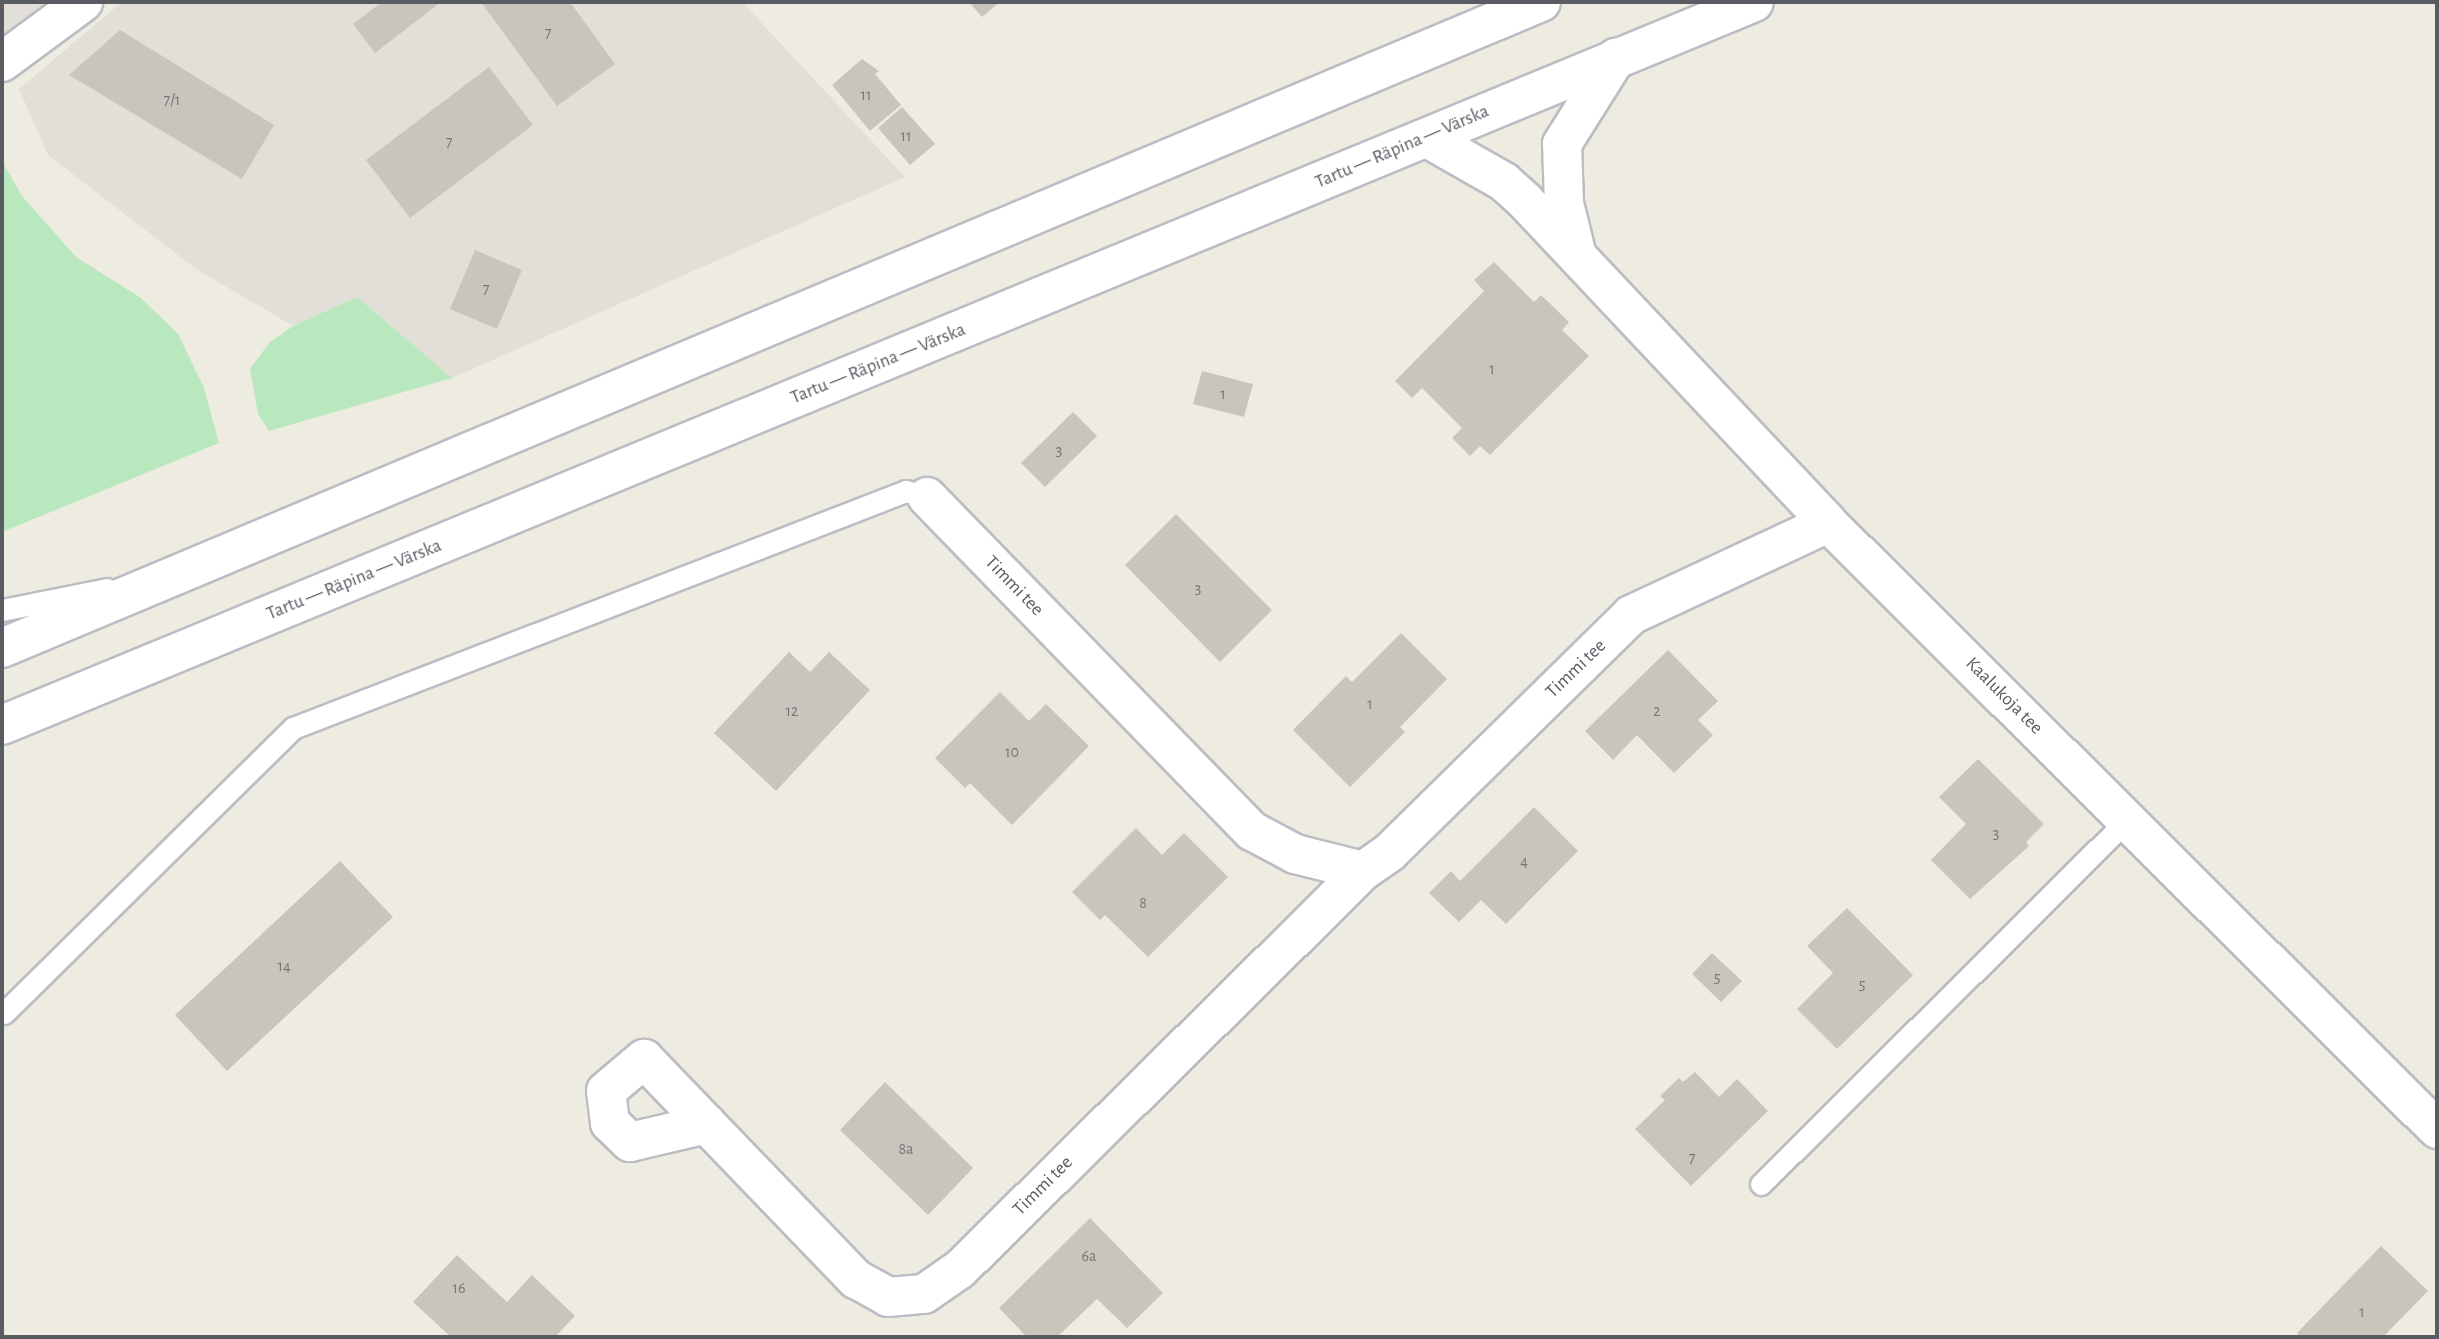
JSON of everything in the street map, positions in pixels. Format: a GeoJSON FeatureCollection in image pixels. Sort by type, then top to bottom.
{"type":"FeatureCollection","features":[{"type":"Feature","properties":{"kind":"street"},"geometry":{"type":"LineString","coordinates":[[2,62],[83,2]]}},
{"type":"Feature","properties":{"kind":"street"},"geometry":{"type":"LineString","coordinates":[[2,648],[1541,2]]}},
{"type":"Feature","properties":{"kind":"street","name":"Tartu — Räpina — Värska"},"geometry":{"type":"LineString","coordinates":[[2,725],[1754,2]]}},
{"type":"Feature","properties":{"kind":"street","name":"Kaalukoja tee"},"geometry":{"type":"LineString","coordinates":[[1577,257],[1563,203],[1562,144],[1616,58]]}},
{"type":"Feature","properties":{"kind":"street","name":"Kaalukoja tee"},"geometry":{"type":"LineString","coordinates":[[1427,138],[1504,182],[1828,523],[2437,1129]]}},
{"type":"Feature","properties":{"kind":"street","name":"Timmi tee"},"geometry":{"type":"LineString","coordinates":[[927,497],[1252,831],[1295,855],[1363,871]]}},
{"type":"Feature","properties":{"kind":"street","name":"Timmi tee"},"geometry":{"type":"LineString","coordinates":[[706,1124],[856,1279],[888,1297],[924,1294],[960,1269],[1363,871],[1390,852],[1631,615],[1828,523]]}},
{"type":"Feature","properties":{"kind":"lane"},"geometry":{"type":"LineString","coordinates":[[4,1013],[293,728],[906,491],[927,497]]}},
{"type":"Feature","properties":{"kind":"lane"},"geometry":{"type":"LineString","coordinates":[[2,610],[177,574]]}},
{"type":"Feature","properties":{"kind":"lane"},"geometry":{"type":"LineString","coordinates":[[1761,1184],[2128,819]]}},
{"type":"Feature","properties":{"kind":"shaded area"},"geometry":{"type":"Polygon","coordinates":[[[2,2],[46,2],[2,37],[2,2]]]}},
{"type":"Feature","properties":{"kind":"shaded area"},"geometry":{"type":"Polygon","coordinates":[[[122,2],[742,2],[905,177],[452,378],[357,297],[293,326],[196,269],[48,155],[19,89],[122,2]]]}},
{"type":"Feature","properties":{"kind":"green space"},"geometry":{"type":"Polygon","coordinates":[[[2,161],[22,196],[76,257],[141,298],[178,334],[204,388],[219,443],[2,532],[2,161]]]}},
{"type":"Feature","properties":{"kind":"green space"},"geometry":{"type":"Polygon","coordinates":[[[357,297],[452,378],[269,431],[258,414],[250,369],[269,343],[293,326],[357,297]]]}},
{"type":"Feature","properties":{"kind":"building"},"geometry":{"type":"Polygon","coordinates":[[[382,2],[441,2],[375,53],[353,24],[382,2]]]}},
{"type":"Feature","properties":{"kind":"building"},"geometry":{"type":"Polygon","coordinates":[[[481,2],[570,2],[615,64],[557,106],[481,2]]]}},
{"type":"Feature","properties":{"kind":"building"},"geometry":{"type":"Polygon","coordinates":[[[969,2],[1000,2],[982,17],[969,2]]]}},
{"type":"Feature","properties":{"kind":"building"},"geometry":{"type":"Polygon","coordinates":[[[120,30],[274,125],[242,179],[69,75],[120,30]]]}},
{"type":"Feature","properties":{"kind":"building"},"geometry":{"type":"Polygon","coordinates":[[[862,59],[879,71],[875,74],[901,105],[870,131],[832,85],[862,59]]]}},
{"type":"Feature","properties":{"kind":"building"},"geometry":{"type":"Polygon","coordinates":[[[489,67],[533,125],[410,218],[366,160],[489,67]]]}},
{"type":"Feature","properties":{"kind":"building"},"geometry":{"type":"Polygon","coordinates":[[[902,107],[935,144],[910,165],[878,128],[902,107]]]}},
{"type":"Feature","properties":{"kind":"building"},"geometry":{"type":"Polygon","coordinates":[[[475,250],[522,270],[497,329],[450,309],[475,250]]]}},
{"type":"Feature","properties":{"kind":"building"},"geometry":{"type":"Polygon","coordinates":[[[1494,262],[1534,302],[1541,295],[1569,322],[1562,330],[1589,356],[1490,455],[1480,446],[1470,456],[1452,438],[1462,428],[1422,388],[1412,398],[1395,381],[1484,291],[1474,280],[1494,262]]]}},
{"type":"Feature","properties":{"kind":"building"},"geometry":{"type":"Polygon","coordinates":[[[1202,371],[1253,384],[1244,417],[1193,404],[1202,371]]]}},
{"type":"Feature","properties":{"kind":"building"},"geometry":{"type":"Polygon","coordinates":[[[1073,412],[1097,436],[1045,487],[1021,463],[1073,412]]]}},
{"type":"Feature","properties":{"kind":"building"},"geometry":{"type":"Polygon","coordinates":[[[1176,514],[1272,610],[1220,662],[1125,565],[1176,514]]]}},
{"type":"Feature","properties":{"kind":"building"},"geometry":{"type":"Polygon","coordinates":[[[1401,633],[1447,679],[1400,727],[1405,732],[1350,787],[1293,730],[1346,676],[1352,682],[1401,633]]]}},
{"type":"Feature","properties":{"kind":"building"},"geometry":{"type":"Polygon","coordinates":[[[1668,650],[1718,701],[1698,720],[1713,735],[1674,773],[1637,735],[1613,760],[1585,731],[1668,650]]]}},
{"type":"Feature","properties":{"kind":"building"},"geometry":{"type":"Polygon","coordinates":[[[789,652],[810,672],[829,652],[870,690],[776,791],[714,733],[789,652]]]}},
{"type":"Feature","properties":{"kind":"building"},"geometry":{"type":"Polygon","coordinates":[[[1000,692],[1029,721],[1046,704],[1089,746],[1012,825],[970,783],[965,788],[935,758],[1000,692]]]}},
{"type":"Feature","properties":{"kind":"building"},"geometry":{"type":"Polygon","coordinates":[[[1978,759],[2044,824],[2026,842],[2029,846],[1970,899],[1931,860],[1966,824],[1939,797],[1978,759]]]}},
{"type":"Feature","properties":{"kind":"building"},"geometry":{"type":"Polygon","coordinates":[[[1534,807],[1578,851],[1506,924],[1481,900],[1459,922],[1429,893],[1451,871],[1460,881],[1534,807]]]}},
{"type":"Feature","properties":{"kind":"building"},"geometry":{"type":"Polygon","coordinates":[[[1136,828],[1162,855],[1184,833],[1228,877],[1148,957],[1105,915],[1100,920],[1072,892],[1136,828]]]}},
{"type":"Feature","properties":{"kind":"building"},"geometry":{"type":"Polygon","coordinates":[[[340,861],[393,917],[227,1071],[175,1015],[340,861]]]}},
{"type":"Feature","properties":{"kind":"building"},"geometry":{"type":"Polygon","coordinates":[[[1847,908],[1913,975],[1837,1049],[1797,1009],[1833,973],[1807,946],[1847,908]]]}},
{"type":"Feature","properties":{"kind":"building"},"geometry":{"type":"Polygon","coordinates":[[[1712,953],[1742,981],[1721,1002],[1692,974],[1712,953]]]}},
{"type":"Feature","properties":{"kind":"building"},"geometry":{"type":"Polygon","coordinates":[[[1695,1072],[1719,1097],[1737,1079],[1768,1111],[1691,1186],[1635,1129],[1665,1100],[1660,1096],[1679,1078],[1683,1082],[1695,1072]]]}},
{"type":"Feature","properties":{"kind":"building"},"geometry":{"type":"Polygon","coordinates":[[[885,1082],[973,1168],[928,1215],[840,1130],[885,1082]]]}},
{"type":"Feature","properties":{"kind":"building"},"geometry":{"type":"Polygon","coordinates":[[[1090,1218],[1163,1293],[1127,1328],[1097,1299],[1057,1337],[1027,1337],[999,1308],[1090,1218]]]}},
{"type":"Feature","properties":{"kind":"building"},"geometry":{"type":"Polygon","coordinates":[[[2381,1246],[2428,1291],[2383,1337],[2301,1337],[2297,1333],[2381,1246]]]}},
{"type":"Feature","properties":{"kind":"building"},"geometry":{"type":"Polygon","coordinates":[[[457,1255],[507,1302],[532,1275],[575,1316],[555,1337],[451,1337],[413,1302],[457,1255]]]}}]}
